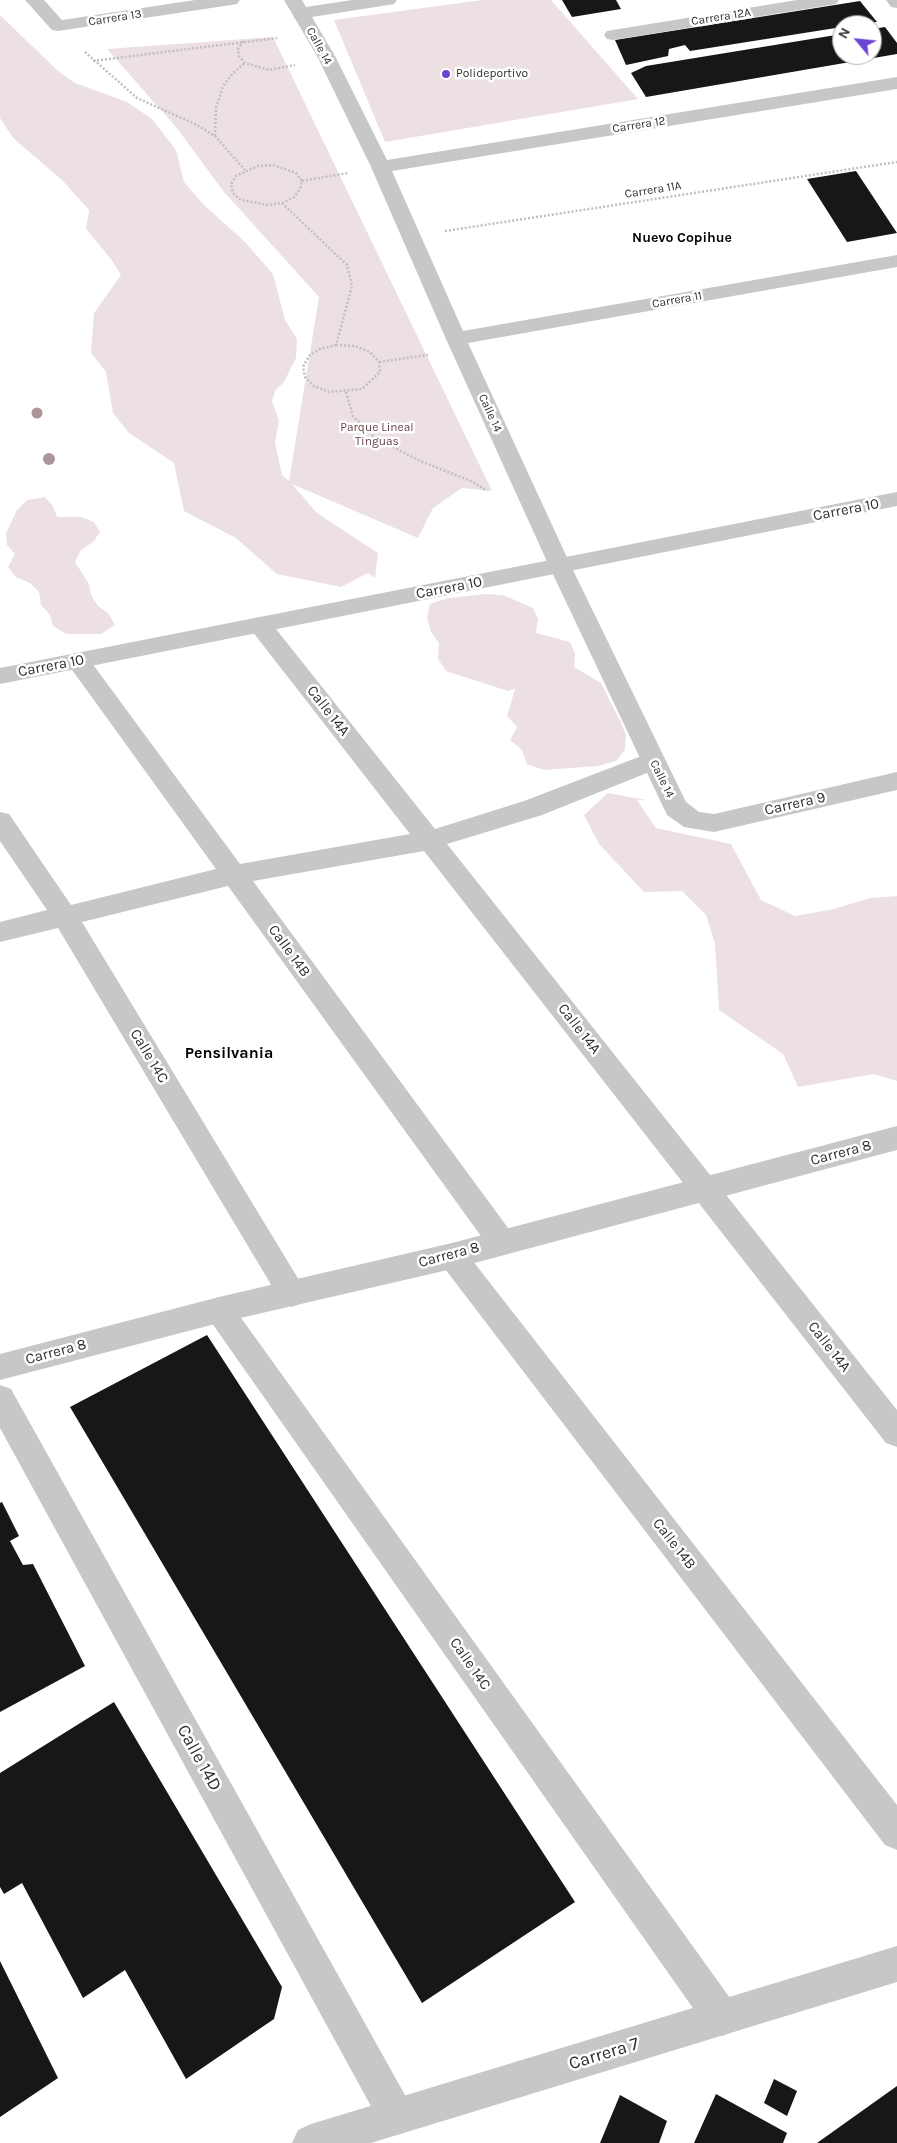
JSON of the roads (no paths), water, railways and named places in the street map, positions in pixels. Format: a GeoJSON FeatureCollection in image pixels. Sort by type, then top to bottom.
{"type":"FeatureCollection","features":[{"type":"Feature","properties":{"kind":"street","name":"Carrera 13"},"geometry":{"type":"LineString","coordinates":[[34,0],[58,26],[231,0]]}},
{"type":"Feature","properties":{"kind":"street"},"geometry":{"type":"LineString","coordinates":[[297,7],[388,0]]}},
{"type":"Feature","properties":{"kind":"street","name":"Carrera 12A"},"geometry":{"type":"LineString","coordinates":[[613,35],[830,0]]}},
{"type":"Feature","properties":{"kind":"street","name":"Calle 14"},"geometry":{"type":"LineString","coordinates":[[297,7],[326,56],[381,167],[456,339],[560,566],[653,761],[676,808],[692,820]]}},
{"type":"Feature","properties":{"kind":"street","name":"Carrera 12"},"geometry":{"type":"LineString","coordinates":[[381,167],[897,82]]}},
{"type":"Feature","properties":{"kind":"street","name":"Carrera 11"},"geometry":{"type":"LineString","coordinates":[[456,339],[897,260]]}},
{"type":"Feature","properties":{"kind":"street","name":"Carrera 10"},"geometry":{"type":"LineString","coordinates":[[0,676],[897,500]]}},
{"type":"Feature","properties":{"kind":"street","name":"Calle 14A"},"geometry":{"type":"LineString","coordinates":[[260,625],[897,1433]]}},
{"type":"Feature","properties":{"kind":"street","name":"Calle 14B"},"geometry":{"type":"LineString","coordinates":[[78,661],[501,1241]]}},
{"type":"Feature","properties":{"kind":"street"},"geometry":{"type":"LineString","coordinates":[[0,932],[233,875],[430,840],[533,808],[653,761]]}},
{"type":"Feature","properties":{"kind":"street","name":"Carrera 9"},"geometry":{"type":"LineString","coordinates":[[692,820],[714,823],[897,781]]}},
{"type":"Feature","properties":{"kind":"street","name":"Calle 14C"},"geometry":{"type":"LineString","coordinates":[[0,821],[64,915],[292,1294]]}},
{"type":"Feature","properties":{"kind":"street","name":"Carrera 8"},"geometry":{"type":"LineString","coordinates":[[0,1367],[219,1310],[452,1256],[501,1241],[704,1188],[895,1142]]}},
{"type":"Feature","properties":{"kind":"street","name":"Calle 14B"},"geometry":{"type":"LineString","coordinates":[[452,1256],[897,1833]]}},
{"type":"Feature","properties":{"kind":"street","name":"Calle 14C"},"geometry":{"type":"LineString","coordinates":[[219,1310],[722,2018]]}},
{"type":"Feature","properties":{"kind":"street","name":"Calle 14D"},"geometry":{"type":"LineString","coordinates":[[0,1399],[397,2117]]}},
{"type":"Feature","properties":{"kind":"street","name":"Carrera 7"},"geometry":{"type":"LineString","coordinates":[[311,2143],[897,1964]]}},
{"type":"Feature","properties":{"kind":"place","name":"Polideportivo"},"geometry":{"type":"Point","coordinates":[446,74]}},
{"type":"Feature","properties":{"kind":"district","name":"Nuevo Copihue"},"geometry":{"type":"Point","coordinates":[682,238]}},
{"type":"Feature","properties":{"kind":"district","name":"Pensilvania"},"geometry":{"type":"Point","coordinates":[229,1053]}},
{"type":"Feature","properties":{"kind":"park label","name":"Parque Lineal Tinguas"},"geometry":{"type":"Point","coordinates":[377,435]}}]}
